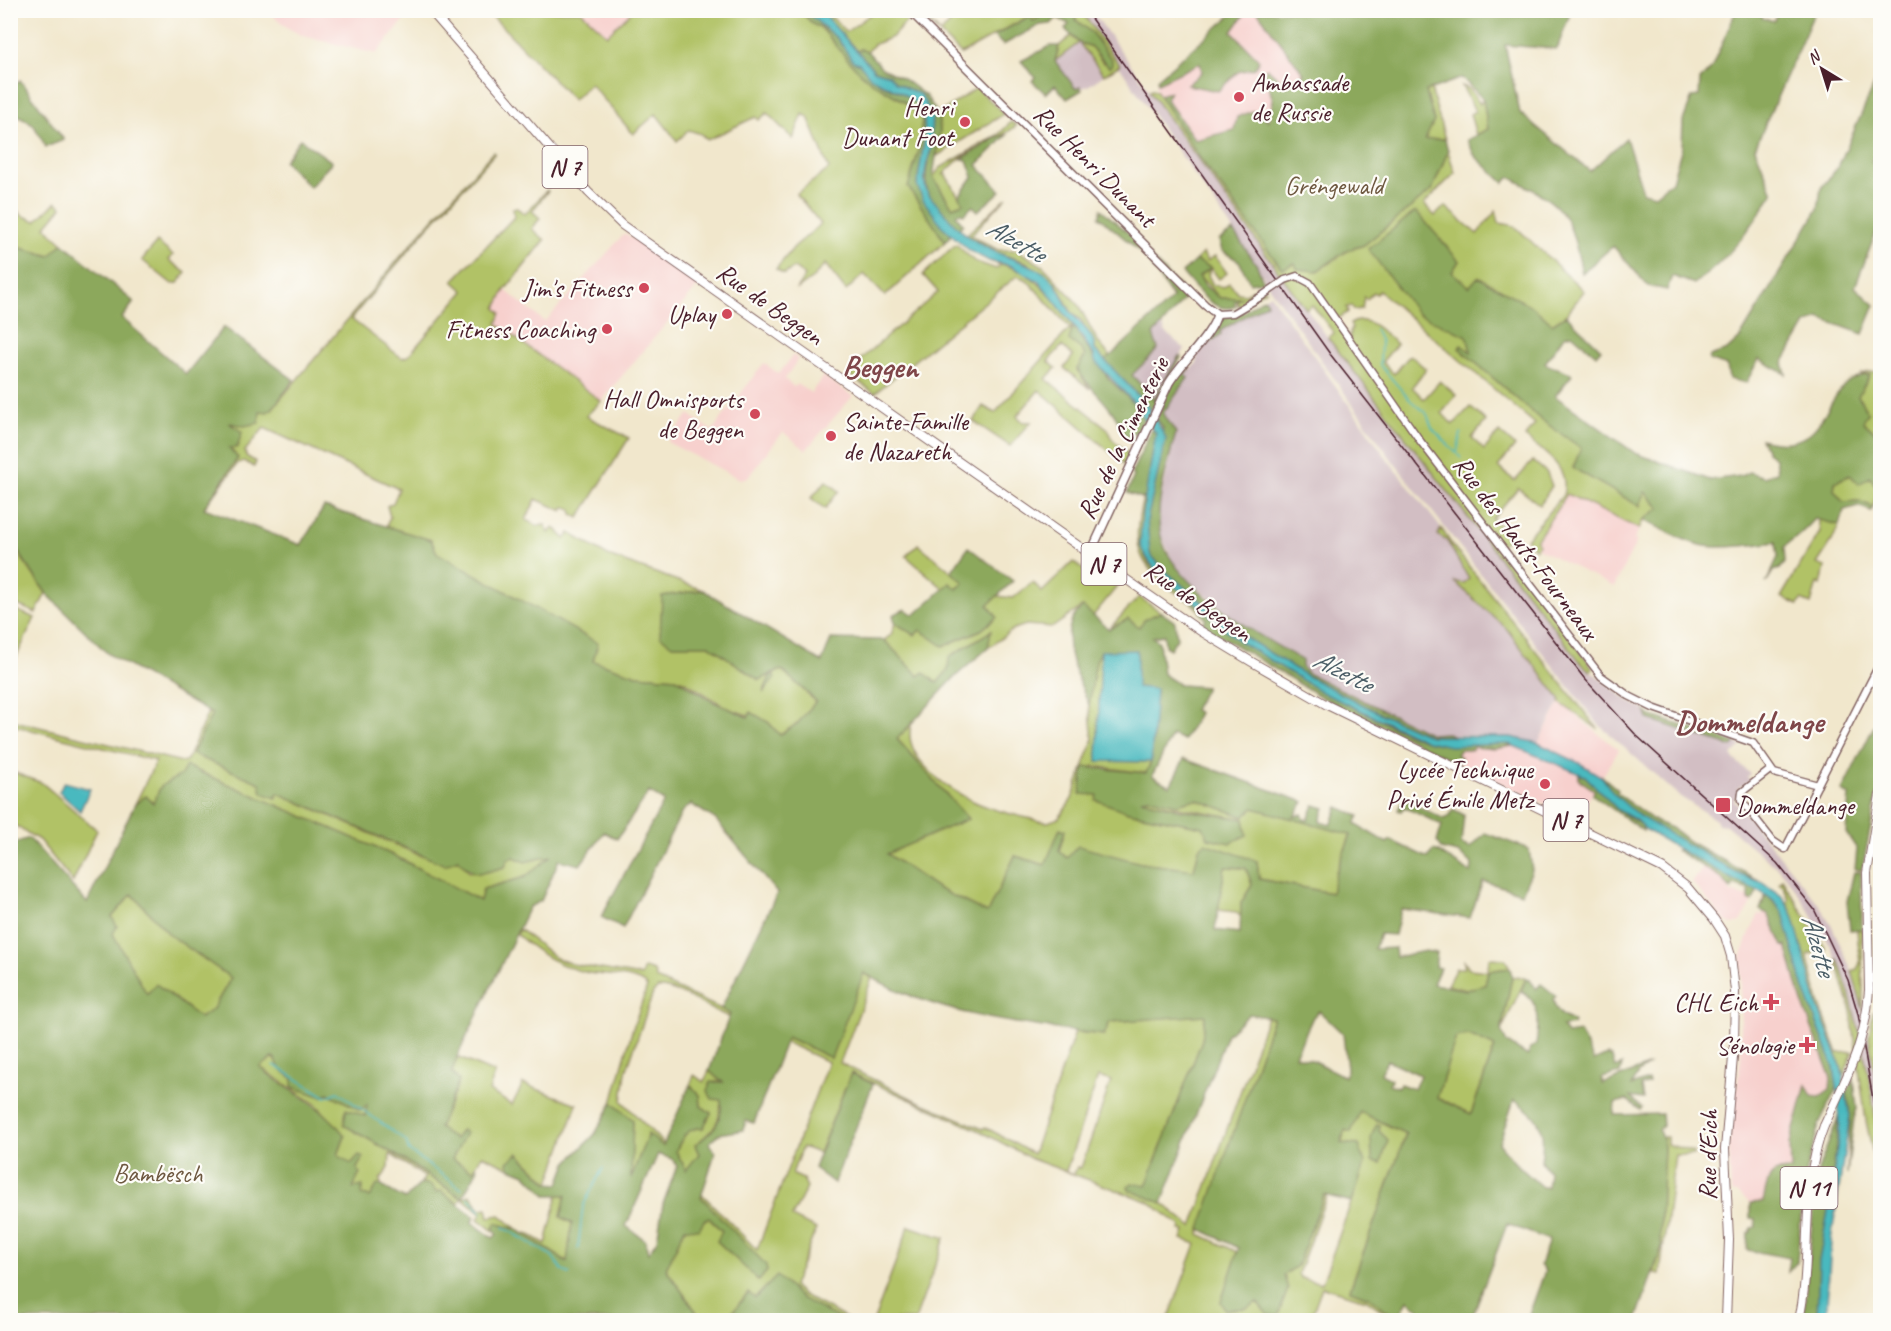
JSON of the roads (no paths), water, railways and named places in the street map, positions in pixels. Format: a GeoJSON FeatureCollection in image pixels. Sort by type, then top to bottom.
{"type":"FeatureCollection","features":[{"type":"Feature","properties":{"kind":"main road","name":"Rue de Beggen"},"geometry":{"type":"LineString","coordinates":[[430,10],[588,192],[614,218],[1199,630],[1295,687],[1662,867],[1688,888],[1720,927],[1731,956],[1735,991]]}},
{"type":"Feature","properties":{"kind":"main road","name":"Rue Henri Dunant"},"geometry":{"type":"LineString","coordinates":[[909,10],[1205,305],[1217,314]]}},
{"type":"Feature","properties":{"kind":"main road","name":"Rue de la Cimenterie"},"geometry":{"type":"LineString","coordinates":[[1090,554],[1158,406],[1178,369],[1212,328],[1217,314]]}},
{"type":"Feature","properties":{"kind":"main road","name":"N 11"},"geometry":{"type":"LineString","coordinates":[[1799,1320],[1814,1156],[1824,1126],[1858,1055],[1866,1024],[1869,990],[1867,873],[1881,795]]}},
{"type":"Feature","properties":{"kind":"main road","name":"Rue d'Eich"},"geometry":{"type":"LineString","coordinates":[[1726,1320],[1729,1240],[1725,1149],[1733,1062],[1735,991]]}},
{"type":"Feature","properties":{"kind":"street","name":"Rue des Hauts-Fourneaux"},"geometry":{"type":"LineString","coordinates":[[1217,314],[1233,313],[1285,280],[1297,276],[1310,283],[1421,442],[1593,668],[1639,702],[1753,743],[1770,770]]}},
{"type":"Feature","properties":{"kind":"street"},"geometry":{"type":"LineString","coordinates":[[1818,785],[1770,770],[1742,792],[1741,800],[1773,841],[1785,849],[1881,663]]}},
{"type":"Feature","properties":{"kind":"water","name":"Alzette"},"geometry":{"type":"Polygon","coordinates":[[[805,11],[821,11],[874,70],[889,75],[896,83],[921,95],[932,115],[931,135],[934,140],[925,173],[929,195],[956,226],[970,237],[996,252],[1046,274],[1057,287],[1071,312],[1090,334],[1095,350],[1148,406],[1166,438],[1147,520],[1150,554],[1163,569],[1240,634],[1305,675],[1430,736],[1511,737],[1538,743],[1602,777],[1613,793],[1639,816],[1740,875],[1762,882],[1783,897],[1793,915],[1818,1007],[1841,1066],[1850,1116],[1831,1241],[1826,1320],[1817,1320],[1819,1261],[1840,1123],[1837,1087],[1834,1068],[1804,989],[1783,913],[1778,906],[1766,895],[1730,878],[1645,829],[1636,820],[1618,810],[1585,776],[1509,744],[1450,746],[1427,741],[1325,694],[1237,640],[1196,603],[1158,574],[1140,544],[1142,515],[1156,433],[1142,416],[1139,408],[1095,361],[1094,355],[1081,335],[1039,281],[1009,265],[989,261],[970,251],[943,227],[923,200],[917,185],[925,137],[924,118],[918,105],[902,93],[871,78],[859,63],[853,61],[838,39],[805,11]]]}},
{"type":"Feature","properties":{"kind":"water"},"geometry":{"type":"Polygon","coordinates":[[[1137,650],[1137,687],[1156,689],[1151,762],[1097,761],[1101,651],[1137,650]]]}},
{"type":"Feature","properties":{"kind":"water"},"geometry":{"type":"Polygon","coordinates":[[[64,782],[90,789],[80,811],[59,792],[64,782]]]}},
{"type":"Feature","properties":{"kind":"waterway"},"geometry":{"type":"LineString","coordinates":[[1375,329],[1381,342],[1380,365],[1410,400],[1427,414],[1432,428],[1461,458]]}},
{"type":"Feature","properties":{"kind":"waterway"},"geometry":{"type":"LineString","coordinates":[[1457,453],[1461,433]]}},
{"type":"Feature","properties":{"kind":"waterway"},"geometry":{"type":"LineString","coordinates":[[274,1065],[326,1097],[338,1092],[406,1141],[409,1151],[462,1189]]}},
{"type":"Feature","properties":{"kind":"waterway"},"geometry":{"type":"LineString","coordinates":[[578,1249],[583,1206],[603,1168]]}},
{"type":"Feature","properties":{"kind":"waterway"},"geometry":{"type":"LineString","coordinates":[[468,1197],[482,1213]]}},
{"type":"Feature","properties":{"kind":"waterway"},"geometry":{"type":"LineString","coordinates":[[503,1227],[552,1256],[563,1271],[570,1274]]}},
{"type":"Feature","properties":{"kind":"railway"},"geometry":{"type":"LineString","coordinates":[[1085,10],[1330,354],[1584,678],[1637,736],[1777,863],[1814,909],[1848,980],[1858,1014],[1880,1139]]}},
{"type":"Feature","properties":{"kind":"place","name":"Ambassade de Russie"},"geometry":{"type":"Point","coordinates":[1239,97]}},
{"type":"Feature","properties":{"kind":"place","name":"Henri Dunant Foot"},"geometry":{"type":"Point","coordinates":[965,122]}},
{"type":"Feature","properties":{"kind":"place","name":"Jim's Fitness"},"geometry":{"type":"Point","coordinates":[644,288]}},
{"type":"Feature","properties":{"kind":"place","name":"Uplay"},"geometry":{"type":"Point","coordinates":[727,314]}},
{"type":"Feature","properties":{"kind":"place","name":"Fitness Coaching"},"geometry":{"type":"Point","coordinates":[607,329]}},
{"type":"Feature","properties":{"kind":"place","name":"Hall Omnisports de Beggen"},"geometry":{"type":"Point","coordinates":[755,414]}},
{"type":"Feature","properties":{"kind":"place","name":"Sainte-Famille de Nazareth"},"geometry":{"type":"Point","coordinates":[831,436]}},
{"type":"Feature","properties":{"kind":"place","name":"Lycée Technique Privé Émile Metz"},"geometry":{"type":"Point","coordinates":[1545,784]}},
{"type":"Feature","properties":{"kind":"place","name":"Dommeldange"},"geometry":{"type":"Point","coordinates":[1723,805]}},
{"type":"Feature","properties":{"kind":"place","name":"CHL Eich"},"geometry":{"type":"Point","coordinates":[1771,1002]}},
{"type":"Feature","properties":{"kind":"place","name":"Sénologie"},"geometry":{"type":"Point","coordinates":[1807,1045]}},
{"type":"Feature","properties":{"kind":"district","name":"Beggen"},"geometry":{"type":"Point","coordinates":[880,366]}},
{"type":"Feature","properties":{"kind":"district","name":"Dommeldange"},"geometry":{"type":"Point","coordinates":[1749,721]}},
{"type":"Feature","properties":{"kind":"park label","name":"Gréngewald"},"geometry":{"type":"Point","coordinates":[1334,185]}},
{"type":"Feature","properties":{"kind":"park label","name":"Bambësch"},"geometry":{"type":"Point","coordinates":[158,1173]}}]}
